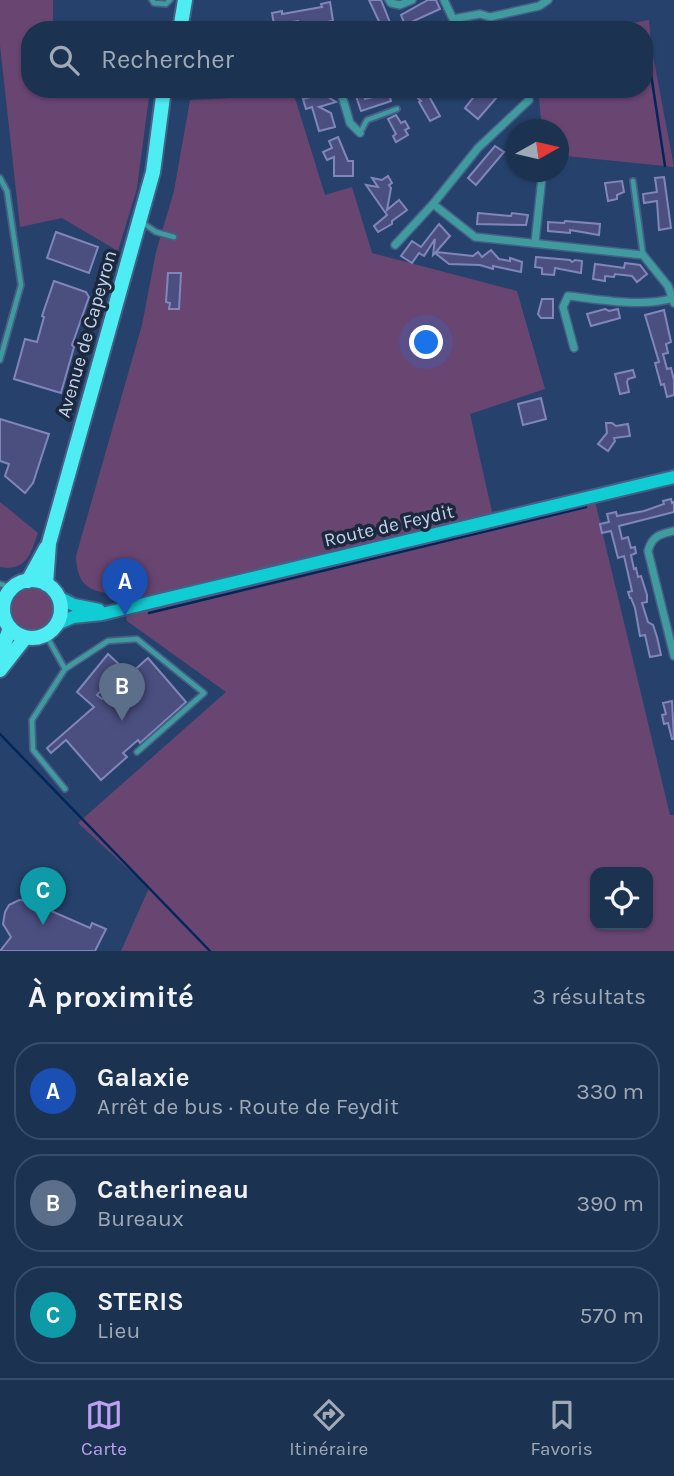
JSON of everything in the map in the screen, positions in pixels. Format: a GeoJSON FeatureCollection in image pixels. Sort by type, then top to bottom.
{"type":"FeatureCollection","features":[{"type":"Feature","properties":{"kind":"main road"},"geometry":{"type":"LineString","coordinates":[[178,0],[180,21]]}},
{"type":"Feature","properties":{"kind":"main road"},"geometry":{"type":"LineString","coordinates":[[181,21],[185,0]]}},
{"type":"Feature","properties":{"kind":"main road","name":"Avenue de Capeyron"},"geometry":{"type":"LineString","coordinates":[[46,584],[49,543],[153,172],[163,98]]}},
{"type":"Feature","properties":{"kind":"main road","name":"Avenue de Capeyron"},"geometry":{"type":"LineString","coordinates":[[160,134],[170,98]]}},
{"type":"Feature","properties":{"kind":"main road","name":"Avenue de Capeyron"},"geometry":{"type":"LineString","coordinates":[[28,581],[49,543]]}},
{"type":"Feature","properties":{"kind":"main road"},"geometry":{"type":"LineString","coordinates":[[0,670],[25,638],[51,630],[60,616],[58,597],[46,584],[28,581],[6,586],[2,601],[3,612],[10,628],[25,638]]}},
{"type":"Feature","properties":{"kind":"main road"},"geometry":{"type":"LineString","coordinates":[[0,655],[10,628]]}},
{"type":"Feature","properties":{"kind":"street"},"geometry":{"type":"LineString","coordinates":[[389,0],[391,4],[400,5],[412,0]]}},
{"type":"Feature","properties":{"kind":"street"},"geometry":{"type":"LineString","coordinates":[[444,0],[453,19],[480,13],[490,17],[544,5],[548,0]]}},
{"type":"Feature","properties":{"kind":"street"},"geometry":{"type":"LineString","coordinates":[[343,98],[350,123],[360,133]]}},
{"type":"Feature","properties":{"kind":"street"},"geometry":{"type":"LineString","coordinates":[[396,245],[478,148],[529,100]]}},
{"type":"Feature","properties":{"kind":"street"},"geometry":{"type":"LineString","coordinates":[[535,243],[541,182]]}},
{"type":"Feature","properties":{"kind":"street"},"geometry":{"type":"LineString","coordinates":[[433,204],[475,237],[643,255],[668,286],[673,300],[630,302],[568,296],[563,307],[574,348]]}},
{"type":"Feature","properties":{"kind":"street","name":"Route de Feydit"},"geometry":{"type":"LineString","coordinates":[[51,630],[73,617],[113,611],[674,477]]}},
{"type":"Feature","properties":{"kind":"street"},"geometry":{"type":"LineString","coordinates":[[674,531],[659,534],[650,541],[648,551],[674,656]]}},
{"type":"Feature","properties":{"kind":"street","name":"Route de Feydit"},"geometry":{"type":"LineString","coordinates":[[58,597],[74,605],[113,611]]}},
{"type":"Feature","properties":{"kind":"lane"},"geometry":{"type":"LineString","coordinates":[[152,0],[160,5],[170,0]]}},
{"type":"Feature","properties":{"kind":"lane"},"geometry":{"type":"LineString","coordinates":[[360,133],[367,120],[397,109]]}},
{"type":"Feature","properties":{"kind":"lane"},"geometry":{"type":"LineString","coordinates":[[0,178],[7,191],[21,285],[0,360]]}},
{"type":"Feature","properties":{"kind":"lane"},"geometry":{"type":"LineString","coordinates":[[633,181],[643,255]]}},
{"type":"Feature","properties":{"kind":"lane"},"geometry":{"type":"LineString","coordinates":[[139,220],[156,232],[174,237]]}},
{"type":"Feature","properties":{"kind":"lane"},"geometry":{"type":"LineString","coordinates":[[51,630],[65,669]]}},
{"type":"Feature","properties":{"kind":"lane"},"geometry":{"type":"LineString","coordinates":[[65,789],[33,750],[32,720],[65,669],[108,641],[137,639],[204,693],[137,751]]}},
{"type":"Feature","properties":{"kind":"shaded area"},"geometry":{"type":"Polygon","coordinates":[[[0,0],[53,0],[53,21],[21,21],[21,98],[149,98],[137,188],[118,251],[62,218],[20,227],[0,45],[0,0]]]}},
{"type":"Feature","properties":{"kind":"shaded area"},"geometry":{"type":"Polygon","coordinates":[[[653,56],[674,167],[569,156],[569,119],[541,119],[539,98],[653,98],[653,56]]]}},
{"type":"Feature","properties":{"kind":"shaded area"},"geometry":{"type":"Polygon","coordinates":[[[295,98],[325,195],[352,187],[372,253],[517,291],[545,389],[470,414],[492,512],[593,493],[670,815],[674,815],[674,951],[121,951],[149,888],[78,823],[226,692],[127,621],[121,595],[88,587],[79,576],[77,567],[76,556],[142,325],[156,252],[174,191],[190,100],[295,98]]]}},
{"type":"Feature","properties":{"kind":"shaded area"},"geometry":{"type":"Polygon","coordinates":[[[0,502],[38,533],[30,554],[16,567],[0,567],[0,502]]]}},
{"type":"Feature","properties":{"kind":"shaded area"},"geometry":{"type":"Polygon","coordinates":[[[31,586],[47,593],[54,609],[47,625],[31,632],[15,625],[8,609],[15,593],[31,586]]]}},
{"type":"Feature","properties":{"kind":"building"},"geometry":{"type":"Polygon","coordinates":[[[369,0],[381,0],[389,21],[379,21],[369,0]]]}},
{"type":"Feature","properties":{"kind":"building"},"geometry":{"type":"Polygon","coordinates":[[[428,0],[436,0],[440,9],[414,21],[403,21],[401,15],[428,0]]]}},
{"type":"Feature","properties":{"kind":"building"},"geometry":{"type":"Polygon","coordinates":[[[330,2],[333,21],[273,21],[272,13],[282,11],[282,14],[322,7],[321,4],[330,2]]]}},
{"type":"Feature","properties":{"kind":"building"},"geometry":{"type":"Polygon","coordinates":[[[330,98],[336,102],[319,107],[331,113],[335,127],[319,131],[312,107],[306,109],[303,99],[330,98]]]}},
{"type":"Feature","properties":{"kind":"building"},"geometry":{"type":"Polygon","coordinates":[[[357,98],[390,98],[391,101],[361,111],[357,98]]]}},
{"type":"Feature","properties":{"kind":"building"},"geometry":{"type":"Polygon","coordinates":[[[418,98],[430,98],[440,116],[430,121],[419,102],[421,101],[418,98]]]}},
{"type":"Feature","properties":{"kind":"building"},"geometry":{"type":"Polygon","coordinates":[[[473,98],[496,98],[478,119],[465,108],[473,98]]]}},
{"type":"Feature","properties":{"kind":"building"},"geometry":{"type":"Polygon","coordinates":[[[396,115],[401,123],[405,121],[409,128],[405,130],[408,135],[396,142],[393,136],[396,134],[388,119],[396,115]]]}},
{"type":"Feature","properties":{"kind":"building"},"geometry":{"type":"Polygon","coordinates":[[[338,137],[348,161],[353,161],[353,176],[334,176],[334,157],[327,160],[323,152],[332,148],[329,141],[338,137]]]}},
{"type":"Feature","properties":{"kind":"building"},"geometry":{"type":"Polygon","coordinates":[[[495,146],[504,152],[476,185],[468,178],[495,146]]]}},
{"type":"Feature","properties":{"kind":"building"},"geometry":{"type":"Polygon","coordinates":[[[388,176],[392,183],[389,185],[391,188],[387,210],[399,200],[407,210],[378,232],[374,226],[387,215],[366,185],[378,187],[372,178],[382,180],[388,176]]]}},
{"type":"Feature","properties":{"kind":"building"},"geometry":{"type":"Polygon","coordinates":[[[664,177],[671,228],[659,230],[657,201],[644,203],[643,194],[657,192],[655,178],[664,177]]]}},
{"type":"Feature","properties":{"kind":"building"},"geometry":{"type":"Polygon","coordinates":[[[622,181],[624,192],[617,195],[617,199],[608,201],[605,183],[622,181]]]}},
{"type":"Feature","properties":{"kind":"building"},"geometry":{"type":"Polygon","coordinates":[[[478,213],[528,215],[526,225],[477,224],[478,213]]]}},
{"type":"Feature","properties":{"kind":"building"},"geometry":{"type":"Polygon","coordinates":[[[548,222],[600,224],[599,235],[570,230],[570,233],[548,231],[548,222]]]}},
{"type":"Feature","properties":{"kind":"building"},"geometry":{"type":"Polygon","coordinates":[[[439,224],[450,236],[436,252],[473,256],[478,252],[482,257],[491,250],[499,259],[510,261],[510,258],[522,262],[521,272],[493,266],[493,269],[480,265],[449,264],[435,253],[433,255],[435,239],[424,256],[419,253],[412,263],[401,256],[412,241],[421,247],[439,224]]]}},
{"type":"Feature","properties":{"kind":"building"},"geometry":{"type":"Polygon","coordinates":[[[56,232],[98,247],[89,273],[47,258],[56,232]]]}},
{"type":"Feature","properties":{"kind":"building"},"geometry":{"type":"Polygon","coordinates":[[[536,257],[582,261],[581,273],[555,268],[554,275],[542,274],[542,268],[535,267],[536,257]]]}},
{"type":"Feature","properties":{"kind":"building"},"geometry":{"type":"Polygon","coordinates":[[[625,263],[640,265],[647,274],[637,282],[632,276],[615,274],[614,277],[605,276],[605,281],[593,279],[595,264],[624,268],[625,263]]]}},
{"type":"Feature","properties":{"kind":"building"},"geometry":{"type":"Polygon","coordinates":[[[168,273],[181,273],[179,309],[169,309],[170,303],[166,302],[168,273]]]}},
{"type":"Feature","properties":{"kind":"building"},"geometry":{"type":"Polygon","coordinates":[[[54,281],[86,292],[89,297],[72,345],[74,347],[61,393],[14,379],[25,339],[37,342],[44,317],[42,316],[54,281]]]}},
{"type":"Feature","properties":{"kind":"building"},"geometry":{"type":"Polygon","coordinates":[[[542,299],[553,299],[553,318],[541,318],[538,314],[542,299]]]}},
{"type":"Feature","properties":{"kind":"building"},"geometry":{"type":"Polygon","coordinates":[[[618,309],[620,318],[591,326],[587,314],[618,309]]]}},
{"type":"Feature","properties":{"kind":"building"},"geometry":{"type":"Polygon","coordinates":[[[664,310],[671,342],[666,344],[668,353],[663,354],[667,369],[671,368],[674,380],[674,395],[667,397],[655,363],[659,362],[645,315],[664,310]]]}},
{"type":"Feature","properties":{"kind":"building"},"geometry":{"type":"Polygon","coordinates":[[[633,370],[635,377],[627,382],[629,392],[620,394],[615,374],[633,370]]]}},
{"type":"Feature","properties":{"kind":"building"},"geometry":{"type":"Polygon","coordinates":[[[541,398],[546,419],[523,425],[518,404],[541,398]]]}},
{"type":"Feature","properties":{"kind":"building"},"geometry":{"type":"Polygon","coordinates":[[[0,419],[49,434],[33,483],[25,493],[5,476],[9,464],[0,461],[0,419]]]}},
{"type":"Feature","properties":{"kind":"building"},"geometry":{"type":"Polygon","coordinates":[[[606,423],[616,426],[628,424],[630,436],[614,438],[615,441],[608,451],[598,444],[607,433],[606,423]]]}},
{"type":"Feature","properties":{"kind":"building"},"geometry":{"type":"Polygon","coordinates":[[[671,499],[672,503],[674,502],[674,512],[619,526],[622,539],[628,537],[631,548],[635,547],[636,553],[631,555],[634,569],[636,568],[638,577],[641,576],[647,595],[647,602],[642,603],[648,622],[653,625],[657,637],[661,655],[650,657],[645,635],[640,636],[635,608],[628,592],[632,591],[624,556],[618,558],[611,531],[602,533],[600,524],[609,522],[607,514],[616,512],[617,516],[644,511],[671,499]]]}},
{"type":"Feature","properties":{"kind":"building"},"geometry":{"type":"Polygon","coordinates":[[[108,654],[121,666],[97,695],[102,699],[148,658],[186,702],[140,743],[138,740],[123,753],[127,757],[101,780],[66,740],[51,753],[47,748],[94,707],[77,692],[108,654]]]}},
{"type":"Feature","properties":{"kind":"building"},"geometry":{"type":"Polygon","coordinates":[[[672,701],[674,739],[668,723],[664,724],[662,715],[666,714],[663,703],[672,701]]]}},
{"type":"Feature","properties":{"kind":"building"},"geometry":{"type":"Polygon","coordinates":[[[19,900],[31,901],[41,908],[90,928],[92,923],[106,929],[95,951],[0,951],[11,937],[3,924],[5,912],[9,905],[19,900]]]}},
{"type":"Feature","properties":{"kind":"waterway"},"geometry":{"type":"LineString","coordinates":[[653,87],[665,166]]}},
{"type":"Feature","properties":{"kind":"waterway"},"geometry":{"type":"LineString","coordinates":[[149,613],[586,507]]}},
{"type":"Feature","properties":{"kind":"waterway"},"geometry":{"type":"LineString","coordinates":[[0,734],[210,951]]}},
{"type":"Feature","properties":{"kind":"place","name":"Galaxie"},"geometry":{"type":"Point","coordinates":[125,616]}},
{"type":"Feature","properties":{"kind":"place","name":"Catherineau"},"geometry":{"type":"Point","coordinates":[122,721]}},
{"type":"Feature","properties":{"kind":"place","name":"STERIS"},"geometry":{"type":"Point","coordinates":[43,925]}}]}
